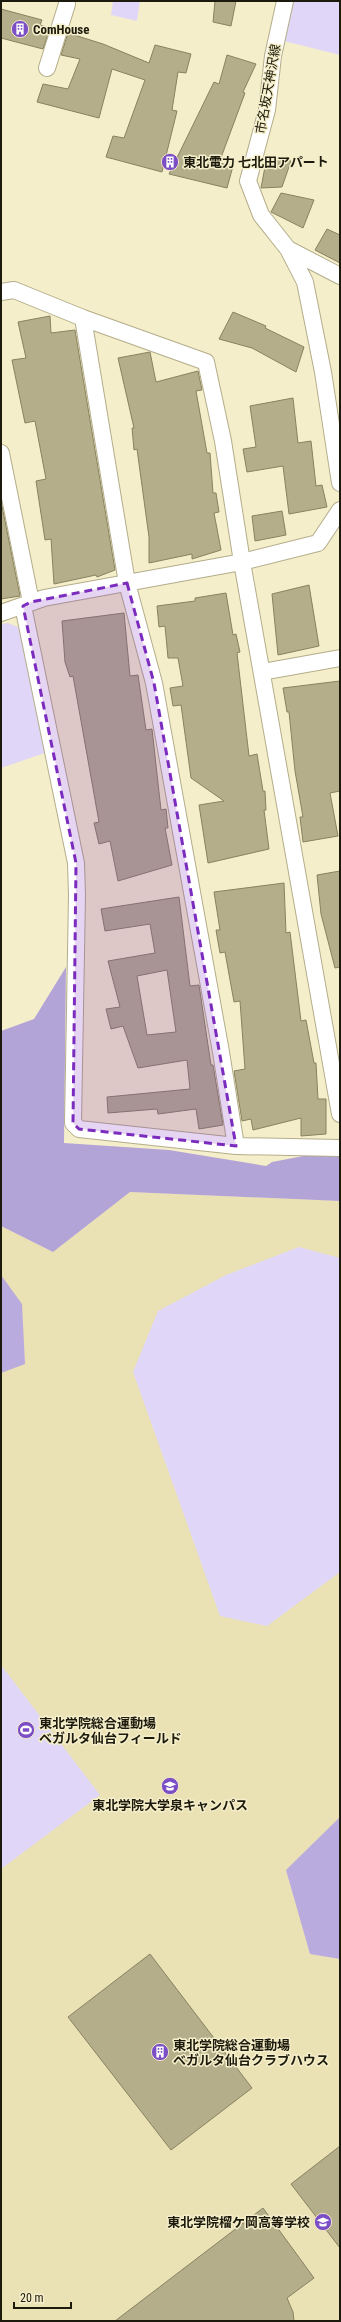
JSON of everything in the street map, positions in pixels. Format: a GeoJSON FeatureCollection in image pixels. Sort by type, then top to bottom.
{"type":"FeatureCollection","features":[{"type":"Feature","properties":{"kind":"street","name":"市名坂天神沢線"},"geometry":{"type":"LineString","coordinates":[[285,1],[273,56],[267,110],[248,181],[262,215],[288,249],[340,276]]}},
{"type":"Feature","properties":{"kind":"street"},"geometry":{"type":"LineString","coordinates":[[46,68],[67,4]]}},
{"type":"Feature","properties":{"kind":"street"},"geometry":{"type":"LineString","coordinates":[[288,249],[305,282],[336,429],[340,483]]}},
{"type":"Feature","properties":{"kind":"street"},"geometry":{"type":"LineString","coordinates":[[1,292],[14,290],[83,318],[206,362],[224,441],[242,562],[340,1114]]}},
{"type":"Feature","properties":{"kind":"street"},"geometry":{"type":"LineString","coordinates":[[83,318],[128,583],[154,683],[221,1052],[236,1146]]}},
{"type":"Feature","properties":{"kind":"street"},"geometry":{"type":"LineString","coordinates":[[1,454],[27,604],[76,863],[77,895],[73,1123],[79,1129],[236,1146],[340,1148]]}},
{"type":"Feature","properties":{"kind":"street"},"geometry":{"type":"LineString","coordinates":[[1,613],[27,604],[128,583],[242,562],[318,543],[340,510]]}},
{"type":"Feature","properties":{"kind":"street"},"geometry":{"type":"LineString","coordinates":[[262,672],[340,658]]}},
{"type":"Feature","properties":{"kind":"highlighted area"},"geometry":{"type":"Polygon","coordinates":[[[127,583],[154,683],[236,1146],[79,1129],[73,1123],[76,863],[23,606],[31,602],[127,583]]]}},
{"type":"Feature","properties":{"kind":"shaded area"},"geometry":{"type":"Polygon","coordinates":[[[113,1],[140,1],[137,21],[111,15],[113,1]]]}},
{"type":"Feature","properties":{"kind":"shaded area"},"geometry":{"type":"Polygon","coordinates":[[[289,1],[340,1],[340,55],[280,40],[289,1]]]}},
{"type":"Feature","properties":{"kind":"shaded area"},"geometry":{"type":"Polygon","coordinates":[[[8,623],[20,628],[45,753],[1,768],[1,624],[8,623]]]}},
{"type":"Feature","properties":{"kind":"shaded area"},"geometry":{"type":"Polygon","coordinates":[[[66,967],[64,1143],[169,1150],[266,1166],[272,1162],[340,1149],[340,1201],[130,1192],[53,1252],[1,1226],[1,1031],[34,1019],[66,967]]]}},
{"type":"Feature","properties":{"kind":"shaded area","name":"東北学院大学泉キャンパス"},"geometry":{"type":"Polygon","coordinates":[[[130,1192],[340,1201],[340,2321],[1,2321],[1,1226],[53,1252],[130,1192]]]}},
{"type":"Feature","properties":{"kind":"shaded area"},"geometry":{"type":"Polygon","coordinates":[[[299,1247],[340,1258],[340,1572],[267,1626],[220,1616],[133,1372],[158,1311],[226,1275],[299,1247]]]}},
{"type":"Feature","properties":{"kind":"shaded area"},"geometry":{"type":"Polygon","coordinates":[[[1,1275],[22,1304],[25,1364],[1,1373],[1,1275]]]}},
{"type":"Feature","properties":{"kind":"shaded area","name":"東北学院総合運動場 ベガルタ仙台フィールド"},"geometry":{"type":"Polygon","coordinates":[[[1,1665],[100,1795],[1,1869],[1,1665]]]}},
{"type":"Feature","properties":{"kind":"shaded area"},"geometry":{"type":"Polygon","coordinates":[[[340,1817],[340,1959],[310,1954],[286,1870],[340,1817]]]}},
{"type":"Feature","properties":{"kind":"building"},"geometry":{"type":"Polygon","coordinates":[[[215,1],[236,1],[231,26],[213,22],[215,1]]]}},
{"type":"Feature","properties":{"kind":"building","name":"ComHouse"},"geometry":{"type":"Polygon","coordinates":[[[1,9],[42,20],[40,25],[50,28],[43,49],[1,38],[1,9]]]}},
{"type":"Feature","properties":{"kind":"building"},"geometry":{"type":"Polygon","coordinates":[[[68,33],[103,44],[149,63],[155,45],[191,54],[186,73],[178,72],[172,110],[177,111],[162,172],[106,157],[113,136],[124,138],[145,80],[112,69],[99,118],[37,102],[43,84],[68,89],[80,59],[61,55],[68,33]]]}},
{"type":"Feature","properties":{"kind":"building"},"geometry":{"type":"Polygon","coordinates":[[[227,55],[256,64],[243,92],[245,93],[219,163],[233,166],[227,188],[169,174],[214,82],[219,84],[227,55]]]}},
{"type":"Feature","properties":{"kind":"building"},"geometry":{"type":"Polygon","coordinates":[[[267,156],[291,161],[282,187],[261,188],[267,156]]]}},
{"type":"Feature","properties":{"kind":"building"},"geometry":{"type":"Polygon","coordinates":[[[281,193],[314,200],[303,228],[271,212],[281,193]]]}},
{"type":"Feature","properties":{"kind":"building"},"geometry":{"type":"Polygon","coordinates":[[[327,229],[340,235],[340,263],[315,250],[327,229]]]}},
{"type":"Feature","properties":{"kind":"building"},"geometry":{"type":"Polygon","coordinates":[[[233,312],[266,326],[265,328],[304,347],[296,372],[252,348],[219,339],[233,312]]]}},
{"type":"Feature","properties":{"kind":"building"},"geometry":{"type":"Polygon","coordinates":[[[50,316],[51,333],[75,330],[115,570],[97,577],[96,575],[54,584],[51,539],[45,540],[36,481],[46,479],[35,421],[25,423],[12,360],[26,358],[18,322],[50,316]]]}},
{"type":"Feature","properties":{"kind":"building"},"geometry":{"type":"Polygon","coordinates":[[[150,352],[156,382],[198,371],[202,390],[196,391],[207,453],[210,453],[213,493],[216,493],[219,512],[214,513],[221,550],[192,559],[192,554],[149,563],[149,537],[137,449],[134,450],[132,428],[134,428],[118,358],[150,352]]]}},
{"type":"Feature","properties":{"kind":"building"},"geometry":{"type":"Polygon","coordinates":[[[293,398],[298,443],[311,441],[316,486],[322,485],[327,507],[289,514],[283,466],[247,472],[243,449],[256,447],[250,406],[293,398]]]}},
{"type":"Feature","properties":{"kind":"building"},"geometry":{"type":"Polygon","coordinates":[[[1,501],[20,596],[1,599],[1,501]]]}},
{"type":"Feature","properties":{"kind":"building"},"geometry":{"type":"Polygon","coordinates":[[[282,511],[286,535],[255,541],[252,516],[282,511]]]}},
{"type":"Feature","properties":{"kind":"building"},"geometry":{"type":"Polygon","coordinates":[[[309,585],[319,646],[278,655],[272,594],[309,585]]]}},
{"type":"Feature","properties":{"kind":"building"},"geometry":{"type":"Polygon","coordinates":[[[226,593],[233,635],[236,634],[240,652],[237,653],[249,756],[257,754],[263,791],[265,791],[266,810],[264,810],[269,849],[208,863],[199,805],[224,801],[191,778],[181,705],[173,706],[170,688],[183,686],[178,658],[168,658],[165,626],[159,627],[157,606],[195,601],[195,598],[226,593]]]}},
{"type":"Feature","properties":{"kind":"building"},"geometry":{"type":"Polygon","coordinates":[[[124,613],[130,676],[138,675],[146,730],[152,729],[161,810],[166,809],[168,828],[165,828],[172,865],[118,881],[110,841],[99,844],[94,823],[99,822],[73,676],[70,677],[65,662],[62,621],[124,613]]]}},
{"type":"Feature","properties":{"kind":"building"},"geometry":{"type":"Polygon","coordinates":[[[340,681],[340,791],[330,793],[338,836],[303,842],[300,817],[303,817],[295,771],[289,712],[287,712],[283,688],[340,681]]]}},
{"type":"Feature","properties":{"kind":"building"},"geometry":{"type":"Polygon","coordinates":[[[340,871],[340,967],[335,968],[321,914],[317,875],[340,871]]]}},
{"type":"Feature","properties":{"kind":"building"},"geometry":{"type":"Polygon","coordinates":[[[284,883],[286,933],[290,932],[301,1021],[306,1020],[314,1063],[316,1063],[318,1099],[326,1099],[326,1134],[301,1136],[301,1118],[253,1130],[251,1119],[242,1121],[234,1071],[245,1069],[240,1001],[234,1002],[225,952],[220,953],[216,930],[220,930],[214,892],[284,883]]]}},
{"type":"Feature","properties":{"kind":"building"},"geometry":{"type":"Polygon","coordinates":[[[179,897],[190,986],[199,985],[211,1065],[213,1065],[223,1125],[199,1129],[196,1109],[158,1114],[157,1109],[108,1113],[107,1097],[190,1089],[187,1060],[138,1068],[123,1026],[111,1029],[106,1009],[120,1007],[108,961],[155,953],[150,924],[105,931],[101,909],[179,897]],[[167,970],[137,976],[147,1035],[176,1032],[167,970]]]}},
{"type":"Feature","properties":{"kind":"building","name":"東北学院総合運動場 べガルタ仙台クラブハウス"},"geometry":{"type":"Polygon","coordinates":[[[150,1954],[252,2088],[171,2150],[68,2017],[150,1954]]]}},
{"type":"Feature","properties":{"kind":"building"},"geometry":{"type":"Polygon","coordinates":[[[340,2146],[340,2248],[291,2184],[340,2146]]]}},
{"type":"Feature","properties":{"kind":"building"},"geometry":{"type":"Polygon","coordinates":[[[263,2208],[314,2278],[287,2298],[293,2312],[294,2321],[115,2321],[263,2208]]]}},
{"type":"Feature","properties":{"kind":"place","name":"ComHouse"},"geometry":{"type":"Point","coordinates":[20,29]}},
{"type":"Feature","properties":{"kind":"place","name":"東北電力 七北田アパート"},"geometry":{"type":"Point","coordinates":[170,162]}},
{"type":"Feature","properties":{"kind":"place","name":"東北学院総合運動場 ベガルタ仙台フィールド"},"geometry":{"type":"Point","coordinates":[26,1730]}},
{"type":"Feature","properties":{"kind":"place","name":"東北学院大学泉キャンパス"},"geometry":{"type":"Point","coordinates":[170,1786]}},
{"type":"Feature","properties":{"kind":"place","name":"東北学院総合運動場 べガルタ仙台クラブハウス"},"geometry":{"type":"Point","coordinates":[160,2052]}},
{"type":"Feature","properties":{"kind":"place","name":"東北学院榴ケ岡高等学校"},"geometry":{"type":"Point","coordinates":[323,2222]}}]}
